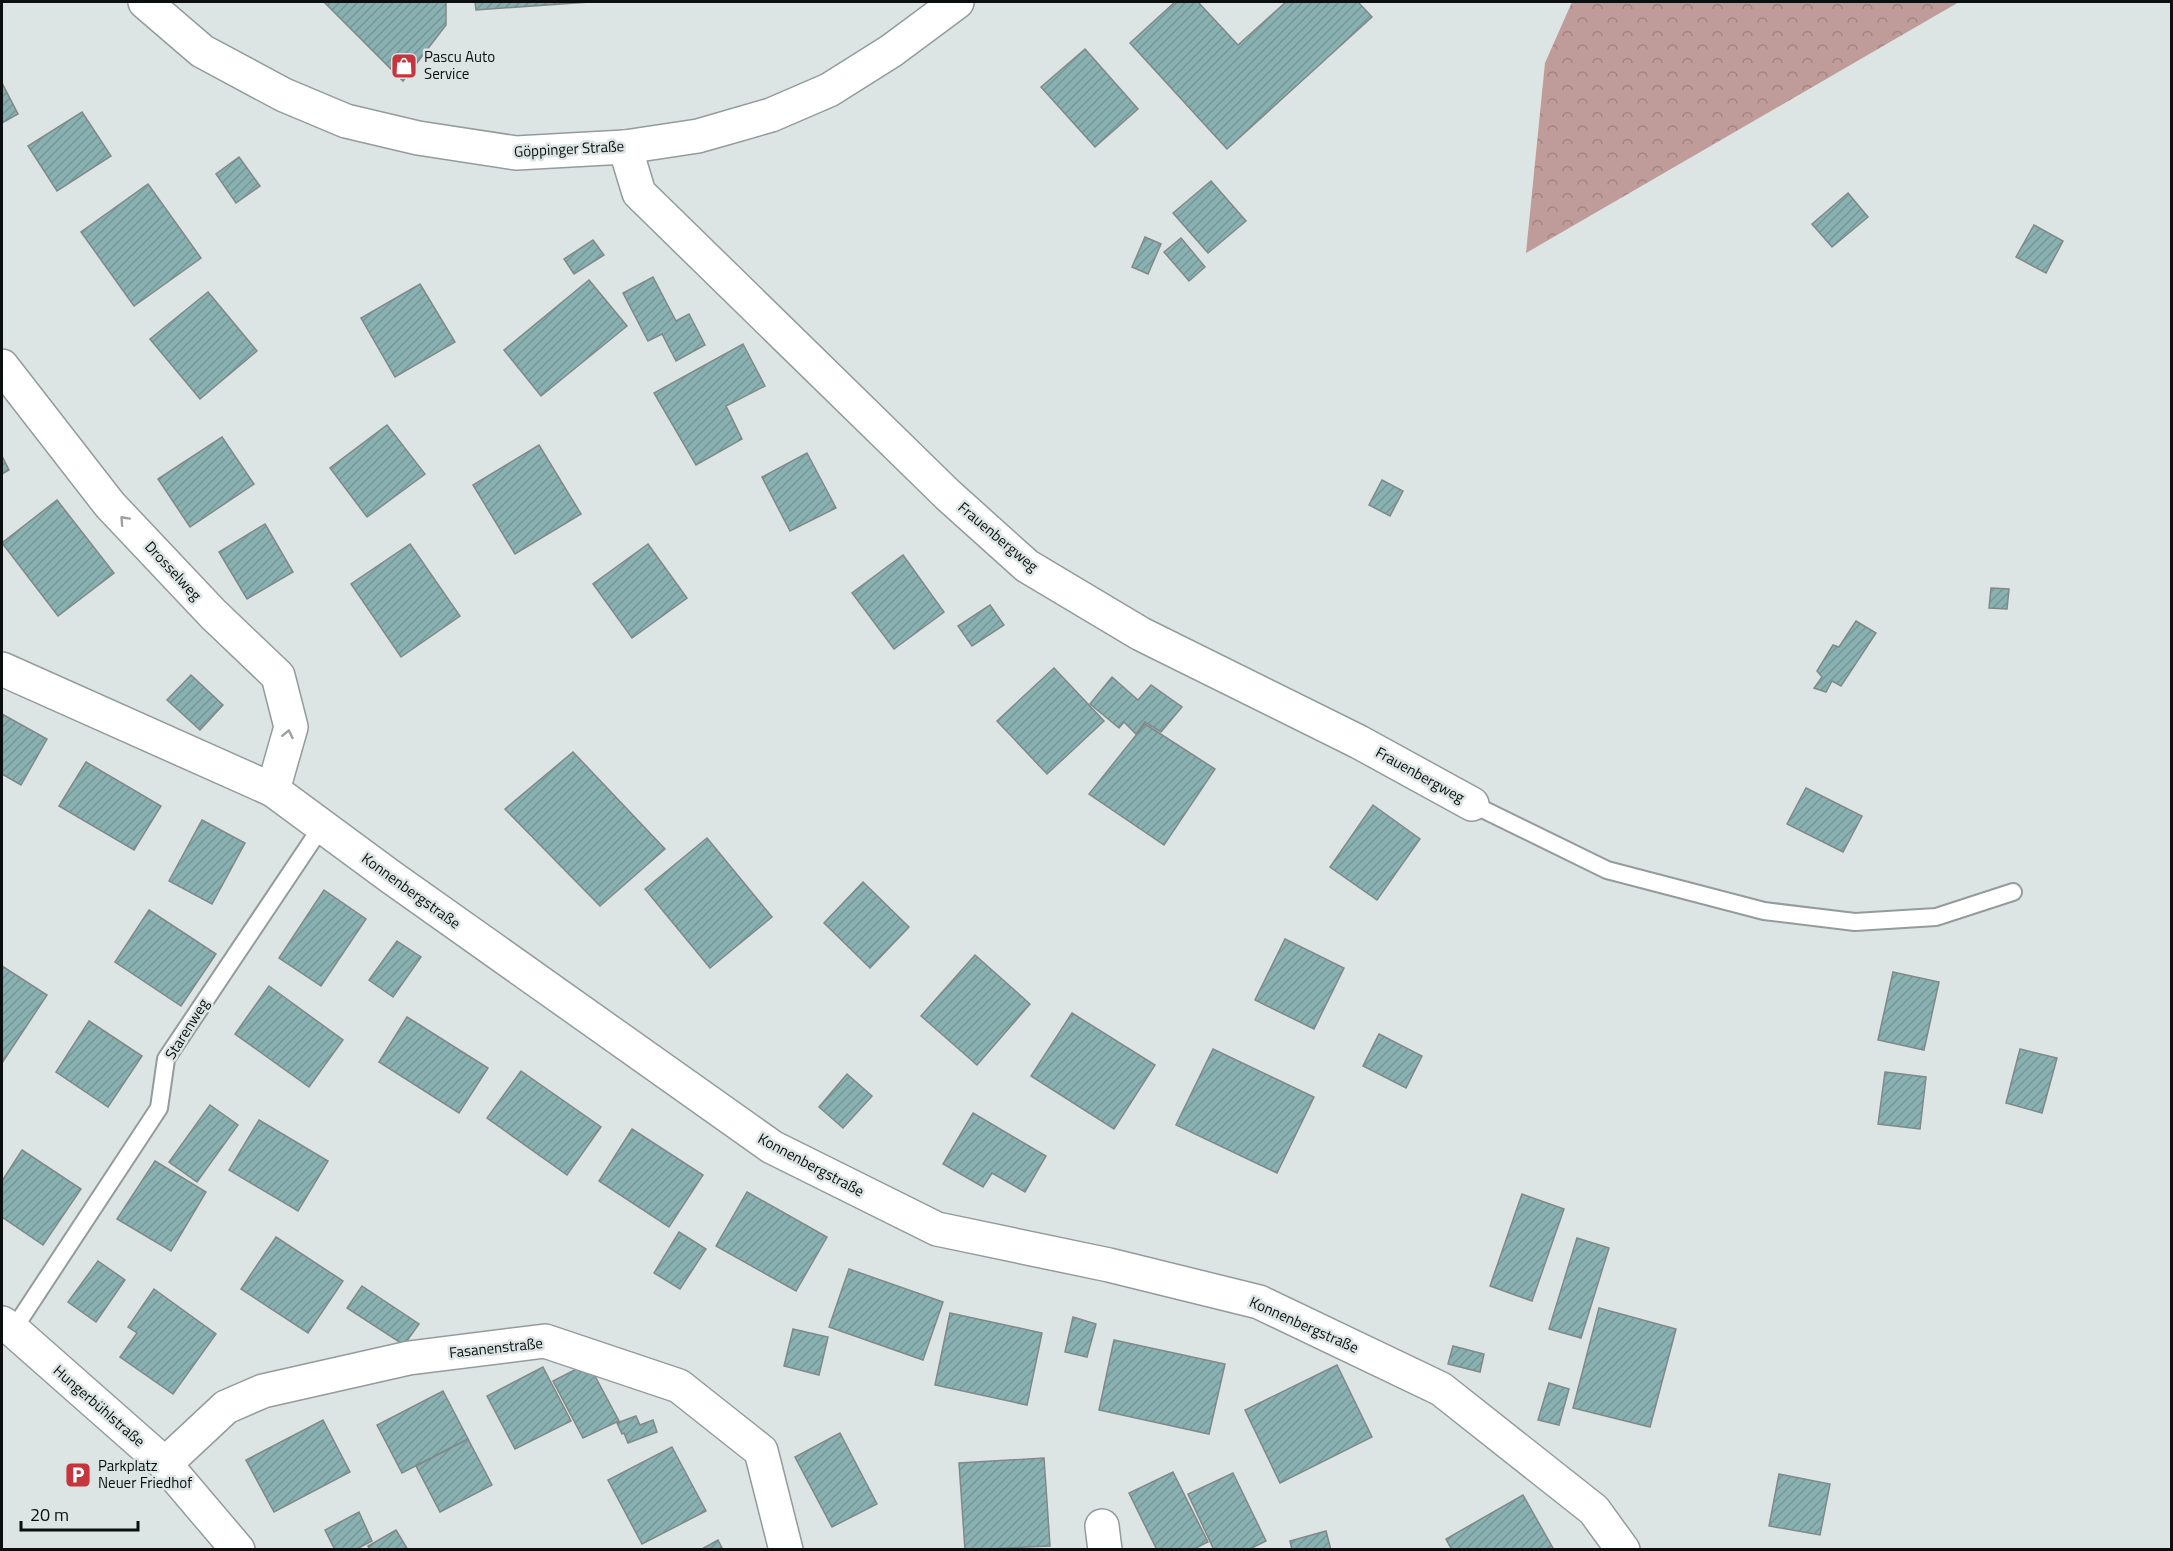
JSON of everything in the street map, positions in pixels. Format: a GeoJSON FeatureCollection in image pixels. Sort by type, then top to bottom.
{"type":"FeatureCollection","features":[{"type":"Feature","properties":{"kind":"street","name":"Göppinger Straße"},"geometry":{"type":"LineString","coordinates":[[146,2],[202,51],[284,95],[346,122],[418,138],[516,153],[625,147],[698,136],[771,115],[829,90],[891,51],[957,2]]}},
{"type":"Feature","properties":{"kind":"street","name":"Frauenbergweg"},"geometry":{"type":"LineString","coordinates":[[625,147],[639,193],[948,495],[1027,566],[1141,634],[1359,742],[1472,804]]}},
{"type":"Feature","properties":{"kind":"street","name":"Drosselweg"},"geometry":{"type":"LineString","coordinates":[[2,366],[110,505],[213,614],[278,676],[291,727],[273,790]]}},
{"type":"Feature","properties":{"kind":"street","name":"Konnenbergstraße"},"geometry":{"type":"LineString","coordinates":[[2,669],[273,790],[411,891],[772,1147],[937,1229],[1109,1265],[1259,1302],[1441,1389],[1594,1510],[1623,1550]]}},
{"type":"Feature","properties":{"kind":"street","name":"Hungerbühlstraße"},"geometry":{"type":"LineString","coordinates":[[7,1326],[165,1464],[238,1550]]}},
{"type":"Feature","properties":{"kind":"street","name":"Fasanenstraße"},"geometry":{"type":"LineString","coordinates":[[165,1464],[226,1407],[263,1390],[409,1358],[545,1341],[679,1386],[761,1451],[786,1550]]}},
{"type":"Feature","properties":{"kind":"lane"},"geometry":{"type":"LineString","coordinates":[[1472,804],[1607,870],[1764,911],[1855,922],[1936,917],[2013,892]]}},
{"type":"Feature","properties":{"kind":"lane","name":"Starenweg"},"geometry":{"type":"LineString","coordinates":[[7,1326],[159,1108],[166,1059],[322,826]]}},
{"type":"Feature","properties":{"kind":"green space"},"geometry":{"type":"Polygon","coordinates":[[[1572,2],[1959,2],[1526,253],[1545,63],[1572,2]]]}},
{"type":"Feature","properties":{"kind":"building"},"geometry":{"type":"Polygon","coordinates":[[[324,2],[446,2],[446,25],[403,81],[324,2]]]}},
{"type":"Feature","properties":{"kind":"building"},"geometry":{"type":"Polygon","coordinates":[[[475,2],[590,2],[476,10],[475,2]]]}},
{"type":"Feature","properties":{"kind":"building"},"geometry":{"type":"Polygon","coordinates":[[[1175,2],[1198,2],[1238,45],[1286,2],[1358,2],[1372,17],[1227,149],[1130,43],[1175,2]]]}},
{"type":"Feature","properties":{"kind":"building"},"geometry":{"type":"Polygon","coordinates":[[[1085,49],[1138,109],[1095,147],[1041,87],[1085,49]]]}},
{"type":"Feature","properties":{"kind":"building"},"geometry":{"type":"Polygon","coordinates":[[[2,83],[18,114],[2,123],[2,83]]]}},
{"type":"Feature","properties":{"kind":"building"},"geometry":{"type":"Polygon","coordinates":[[[82,112],[111,156],[57,191],[28,146],[82,112]]]}},
{"type":"Feature","properties":{"kind":"building"},"geometry":{"type":"Polygon","coordinates":[[[239,157],[260,186],[236,203],[216,174],[239,157]]]}},
{"type":"Feature","properties":{"kind":"building"},"geometry":{"type":"Polygon","coordinates":[[[1211,181],[1246,221],[1208,253],[1173,213],[1211,181]]]}},
{"type":"Feature","properties":{"kind":"building"},"geometry":{"type":"Polygon","coordinates":[[[148,184],[201,258],[134,306],[81,232],[148,184]]]}},
{"type":"Feature","properties":{"kind":"building"},"geometry":{"type":"Polygon","coordinates":[[[1848,193],[1868,217],[1832,247],[1812,224],[1848,193]]]}},
{"type":"Feature","properties":{"kind":"building"},"geometry":{"type":"Polygon","coordinates":[[[2034,225],[2063,241],[2046,273],[2016,257],[2034,225]]]}},
{"type":"Feature","properties":{"kind":"building"},"geometry":{"type":"Polygon","coordinates":[[[1145,237],[1161,244],[1148,274],[1132,267],[1145,237]]]}},
{"type":"Feature","properties":{"kind":"building"},"geometry":{"type":"Polygon","coordinates":[[[1181,238],[1205,267],[1189,281],[1164,252],[1181,238]]]}},
{"type":"Feature","properties":{"kind":"building"},"geometry":{"type":"Polygon","coordinates":[[[593,240],[604,255],[574,274],[564,259],[593,240]]]}},
{"type":"Feature","properties":{"kind":"building"},"geometry":{"type":"Polygon","coordinates":[[[653,277],[676,321],[689,314],[705,345],[676,361],[662,334],[648,341],[623,293],[653,277]]]}},
{"type":"Feature","properties":{"kind":"building"},"geometry":{"type":"Polygon","coordinates":[[[589,280],[627,326],[541,396],[504,350],[589,280]]]}},
{"type":"Feature","properties":{"kind":"building"},"geometry":{"type":"Polygon","coordinates":[[[420,284],[455,342],[395,377],[361,318],[420,284]]]}},
{"type":"Feature","properties":{"kind":"building"},"geometry":{"type":"Polygon","coordinates":[[[208,292],[257,351],[200,399],[150,339],[208,292]]]}},
{"type":"Feature","properties":{"kind":"building"},"geometry":{"type":"Polygon","coordinates":[[[743,344],[765,386],[726,406],[742,439],[696,465],[654,393],[743,344]]]}},
{"type":"Feature","properties":{"kind":"building"},"geometry":{"type":"Polygon","coordinates":[[[387,425],[425,474],[367,517],[330,468],[387,425]]]}},
{"type":"Feature","properties":{"kind":"building"},"geometry":{"type":"Polygon","coordinates":[[[222,437],[254,484],[190,527],[158,479],[222,437]]]}},
{"type":"Feature","properties":{"kind":"building"},"geometry":{"type":"Polygon","coordinates":[[[539,445],[581,514],[515,554],[473,485],[539,445]]]}},
{"type":"Feature","properties":{"kind":"building"},"geometry":{"type":"Polygon","coordinates":[[[807,453],[836,508],[790,531],[762,477],[807,453]]]}},
{"type":"Feature","properties":{"kind":"building"},"geometry":{"type":"Polygon","coordinates":[[[2,456],[9,470],[2,474],[2,456]]]}},
{"type":"Feature","properties":{"kind":"building"},"geometry":{"type":"Polygon","coordinates":[[[1382,480],[1403,491],[1390,516],[1369,505],[1382,480]]]}},
{"type":"Feature","properties":{"kind":"building"},"geometry":{"type":"Polygon","coordinates":[[[57,500],[114,573],[58,616],[2,543],[57,500]]]}},
{"type":"Feature","properties":{"kind":"building"},"geometry":{"type":"Polygon","coordinates":[[[265,524],[293,572],[247,599],[219,552],[265,524]]]}},
{"type":"Feature","properties":{"kind":"building"},"geometry":{"type":"Polygon","coordinates":[[[410,544],[460,616],[401,657],[351,584],[410,544]]]}},
{"type":"Feature","properties":{"kind":"building"},"geometry":{"type":"Polygon","coordinates":[[[648,544],[687,598],[632,638],[593,584],[648,544]]]}},
{"type":"Feature","properties":{"kind":"building"},"geometry":{"type":"Polygon","coordinates":[[[903,555],[944,612],[894,649],[852,593],[903,555]]]}},
{"type":"Feature","properties":{"kind":"building"},"geometry":{"type":"Polygon","coordinates":[[[1991,588],[2009,589],[2007,609],[1989,608],[1991,588]]]}},
{"type":"Feature","properties":{"kind":"building"},"geometry":{"type":"Polygon","coordinates":[[[990,605],[1004,625],[972,646],[958,626],[990,605]]]}},
{"type":"Feature","properties":{"kind":"building"},"geometry":{"type":"Polygon","coordinates":[[[1856,621],[1876,633],[1841,686],[1832,681],[1826,692],[1814,688],[1822,677],[1817,671],[1833,645],[1839,647],[1856,621]]]}},
{"type":"Feature","properties":{"kind":"building"},"geometry":{"type":"Polygon","coordinates":[[[1054,668],[1104,721],[1047,774],[997,721],[1054,668]]]}},
{"type":"Feature","properties":{"kind":"building"},"geometry":{"type":"Polygon","coordinates":[[[191,675],[223,705],[200,730],[167,700],[191,675]]]}},
{"type":"Feature","properties":{"kind":"building"},"geometry":{"type":"Polygon","coordinates":[[[1112,677],[1138,700],[1151,685],[1182,707],[1161,732],[1145,722],[1136,734],[1124,722],[1119,728],[1090,704],[1112,677]]]}},
{"type":"Feature","properties":{"kind":"building"},"geometry":{"type":"Polygon","coordinates":[[[2,714],[47,739],[21,785],[2,774],[2,714]]]}},
{"type":"Feature","properties":{"kind":"building"},"geometry":{"type":"Polygon","coordinates":[[[1145,724],[1215,769],[1164,845],[1089,794],[1145,724]]]}},
{"type":"Feature","properties":{"kind":"building"},"geometry":{"type":"Polygon","coordinates":[[[573,752],[665,849],[600,906],[505,809],[573,752]]]}},
{"type":"Feature","properties":{"kind":"building"},"geometry":{"type":"Polygon","coordinates":[[[86,762],[161,806],[134,850],[59,806],[86,762]]]}},
{"type":"Feature","properties":{"kind":"building"},"geometry":{"type":"Polygon","coordinates":[[[1806,788],[1862,816],[1843,852],[1787,824],[1806,788]]]}},
{"type":"Feature","properties":{"kind":"building"},"geometry":{"type":"Polygon","coordinates":[[[1373,805],[1420,839],[1377,900],[1330,867],[1373,805]]]}},
{"type":"Feature","properties":{"kind":"building"},"geometry":{"type":"Polygon","coordinates":[[[202,820],[245,843],[212,904],[169,881],[202,820]]]}},
{"type":"Feature","properties":{"kind":"building"},"geometry":{"type":"Polygon","coordinates":[[[707,838],[772,917],[710,968],[645,889],[707,838]]]}},
{"type":"Feature","properties":{"kind":"building"},"geometry":{"type":"Polygon","coordinates":[[[863,882],[909,927],[870,968],[824,923],[863,882]]]}},
{"type":"Feature","properties":{"kind":"building"},"geometry":{"type":"Polygon","coordinates":[[[324,890],[366,919],[321,986],[279,958],[324,890]]]}},
{"type":"Feature","properties":{"kind":"building"},"geometry":{"type":"Polygon","coordinates":[[[149,910],[216,954],[181,1006],[115,962],[149,910]]]}},
{"type":"Feature","properties":{"kind":"building"},"geometry":{"type":"Polygon","coordinates":[[[1285,939],[1344,968],[1314,1029],[1255,1000],[1285,939]]]}},
{"type":"Feature","properties":{"kind":"building"},"geometry":{"type":"Polygon","coordinates":[[[397,941],[421,957],[393,997],[369,980],[397,941]]]}},
{"type":"Feature","properties":{"kind":"building"},"geometry":{"type":"Polygon","coordinates":[[[975,955],[1030,1004],[977,1065],[921,1016],[975,955]]]}},
{"type":"Feature","properties":{"kind":"building"},"geometry":{"type":"Polygon","coordinates":[[[2,966],[47,995],[2,1063],[2,966]]]}},
{"type":"Feature","properties":{"kind":"building"},"geometry":{"type":"Polygon","coordinates":[[[1893,972],[1939,982],[1924,1050],[1878,1040],[1893,972]]]}},
{"type":"Feature","properties":{"kind":"building"},"geometry":{"type":"Polygon","coordinates":[[[269,986],[343,1040],[309,1087],[235,1034],[269,986]]]}},
{"type":"Feature","properties":{"kind":"building"},"geometry":{"type":"Polygon","coordinates":[[[1072,1013],[1155,1065],[1114,1129],[1031,1076],[1072,1013]]]}},
{"type":"Feature","properties":{"kind":"building"},"geometry":{"type":"Polygon","coordinates":[[[407,1017],[488,1068],[459,1113],[379,1062],[407,1017]]]}},
{"type":"Feature","properties":{"kind":"building"},"geometry":{"type":"Polygon","coordinates":[[[89,1021],[142,1056],[108,1107],[56,1072],[89,1021]]]}},
{"type":"Feature","properties":{"kind":"building"},"geometry":{"type":"Polygon","coordinates":[[[1379,1034],[1422,1056],[1406,1088],[1363,1066],[1379,1034]]]}},
{"type":"Feature","properties":{"kind":"building"},"geometry":{"type":"Polygon","coordinates":[[[1213,1049],[1314,1097],[1277,1173],[1176,1125],[1213,1049]]]}},
{"type":"Feature","properties":{"kind":"building"},"geometry":{"type":"Polygon","coordinates":[[[2020,1049],[2057,1058],[2042,1113],[2006,1103],[2020,1049]]]}},
{"type":"Feature","properties":{"kind":"building"},"geometry":{"type":"Polygon","coordinates":[[[521,1071],[601,1127],[567,1175],[487,1118],[521,1071]]]}},
{"type":"Feature","properties":{"kind":"building"},"geometry":{"type":"Polygon","coordinates":[[[1885,1072],[1926,1077],[1920,1129],[1878,1124],[1885,1072]]]}},
{"type":"Feature","properties":{"kind":"building"},"geometry":{"type":"Polygon","coordinates":[[[847,1074],[872,1096],[843,1128],[819,1107],[847,1074]]]}},
{"type":"Feature","properties":{"kind":"building"},"geometry":{"type":"Polygon","coordinates":[[[210,1105],[238,1125],[197,1182],[169,1162],[210,1105]]]}},
{"type":"Feature","properties":{"kind":"building"},"geometry":{"type":"Polygon","coordinates":[[[973,1113],[1046,1156],[1025,1192],[992,1173],[983,1187],[943,1164],[973,1113]]]}},
{"type":"Feature","properties":{"kind":"building"},"geometry":{"type":"Polygon","coordinates":[[[259,1120],[328,1161],[298,1211],[229,1170],[259,1120]]]}},
{"type":"Feature","properties":{"kind":"building"},"geometry":{"type":"Polygon","coordinates":[[[632,1129],[703,1175],[669,1227],[599,1181],[632,1129]]]}},
{"type":"Feature","properties":{"kind":"building"},"geometry":{"type":"Polygon","coordinates":[[[22,1150],[81,1189],[43,1245],[2,1217],[2,1181],[22,1150]]]}},
{"type":"Feature","properties":{"kind":"building"},"geometry":{"type":"Polygon","coordinates":[[[155,1161],[206,1192],[171,1251],[117,1219],[155,1161]]]}},
{"type":"Feature","properties":{"kind":"building"},"geometry":{"type":"Polygon","coordinates":[[[747,1192],[827,1237],[796,1291],[716,1246],[747,1192]]]}},
{"type":"Feature","properties":{"kind":"building"},"geometry":{"type":"Polygon","coordinates":[[[1522,1194],[1564,1209],[1532,1301],[1490,1286],[1522,1194]]]}},
{"type":"Feature","properties":{"kind":"building"},"geometry":{"type":"Polygon","coordinates":[[[679,1232],[706,1249],[680,1289],[654,1273],[679,1232]]]}},
{"type":"Feature","properties":{"kind":"building"},"geometry":{"type":"Polygon","coordinates":[[[276,1237],[343,1281],[308,1333],[241,1289],[276,1237]]]}},
{"type":"Feature","properties":{"kind":"building"},"geometry":{"type":"Polygon","coordinates":[[[1577,1238],[1609,1248],[1581,1338],[1549,1329],[1577,1238]]]}},
{"type":"Feature","properties":{"kind":"building"},"geometry":{"type":"Polygon","coordinates":[[[98,1261],[125,1280],[96,1322],[68,1302],[98,1261]]]}},
{"type":"Feature","properties":{"kind":"building"},"geometry":{"type":"Polygon","coordinates":[[[849,1269],[943,1302],[923,1360],[829,1327],[849,1269]]]}},
{"type":"Feature","properties":{"kind":"building"},"geometry":{"type":"Polygon","coordinates":[[[362,1286],[419,1324],[404,1345],[347,1308],[362,1286]]]}},
{"type":"Feature","properties":{"kind":"building"},"geometry":{"type":"Polygon","coordinates":[[[154,1289],[216,1334],[173,1394],[120,1357],[137,1333],[128,1327],[154,1289]]]}},
{"type":"Feature","properties":{"kind":"building"},"geometry":{"type":"Polygon","coordinates":[[[1599,1308],[1676,1329],[1650,1427],[1573,1408],[1599,1308]]]}},
{"type":"Feature","properties":{"kind":"building"},"geometry":{"type":"Polygon","coordinates":[[[950,1313],[1042,1333],[1027,1405],[935,1385],[950,1313]]]}},
{"type":"Feature","properties":{"kind":"building"},"geometry":{"type":"Polygon","coordinates":[[[1073,1317],[1096,1324],[1087,1357],[1065,1352],[1073,1317]]]}},
{"type":"Feature","properties":{"kind":"building"},"geometry":{"type":"Polygon","coordinates":[[[793,1329],[828,1337],[819,1375],[784,1366],[793,1329]]]}},
{"type":"Feature","properties":{"kind":"building"},"geometry":{"type":"Polygon","coordinates":[[[1114,1340],[1225,1364],[1209,1434],[1099,1410],[1114,1340]]]}},
{"type":"Feature","properties":{"kind":"building"},"geometry":{"type":"Polygon","coordinates":[[[1453,1346],[1484,1354],[1480,1372],[1448,1364],[1453,1346]]]}},
{"type":"Feature","properties":{"kind":"building"},"geometry":{"type":"Polygon","coordinates":[[[588,1363],[619,1421],[583,1438],[553,1381],[588,1363]]]}},
{"type":"Feature","properties":{"kind":"building"},"geometry":{"type":"Polygon","coordinates":[[[1337,1365],[1372,1437],[1280,1483],[1245,1410],[1337,1365]]]}},
{"type":"Feature","properties":{"kind":"building"},"geometry":{"type":"Polygon","coordinates":[[[543,1367],[571,1421],[515,1449],[487,1396],[543,1367]]]}},
{"type":"Feature","properties":{"kind":"building"},"geometry":{"type":"Polygon","coordinates":[[[1549,1383],[1569,1389],[1559,1425],[1538,1420],[1549,1383]]]}},
{"type":"Feature","properties":{"kind":"building"},"geometry":{"type":"Polygon","coordinates":[[[443,1391],[468,1439],[402,1473],[377,1425],[443,1391]]]}},
{"type":"Feature","properties":{"kind":"building"},"geometry":{"type":"Polygon","coordinates":[[[636,1416],[640,1425],[653,1420],[657,1432],[628,1443],[617,1423],[636,1416]]]}},
{"type":"Feature","properties":{"kind":"building"},"geometry":{"type":"Polygon","coordinates":[[[323,1420],[350,1472],[274,1512],[246,1460],[323,1420]]]}},
{"type":"Feature","properties":{"kind":"building"},"geometry":{"type":"Polygon","coordinates":[[[840,1433],[877,1504],[832,1527],[795,1457],[840,1433]]]}},
{"type":"Feature","properties":{"kind":"building"},"geometry":{"type":"Polygon","coordinates":[[[468,1439],[492,1485],[440,1512],[416,1466],[468,1439]]]}},
{"type":"Feature","properties":{"kind":"building"},"geometry":{"type":"Polygon","coordinates":[[[672,1447],[706,1511],[642,1544],[608,1480],[672,1447]]]}},
{"type":"Feature","properties":{"kind":"building"},"geometry":{"type":"Polygon","coordinates":[[[1044,1458],[1050,1546],[965,1550],[959,1463],[1044,1458]]]}},
{"type":"Feature","properties":{"kind":"building"},"geometry":{"type":"Polygon","coordinates":[[[1173,1472],[1208,1542],[1192,1550],[1157,1550],[1129,1493],[1173,1472]]]}},
{"type":"Feature","properties":{"kind":"building"},"geometry":{"type":"Polygon","coordinates":[[[1233,1473],[1266,1541],[1248,1550],[1214,1550],[1188,1494],[1233,1473]]]}},
{"type":"Feature","properties":{"kind":"building"},"geometry":{"type":"Polygon","coordinates":[[[1779,1474],[1830,1484],[1820,1535],[1769,1526],[1779,1474]]]}},
{"type":"Feature","properties":{"kind":"building"},"geometry":{"type":"Polygon","coordinates":[[[1523,1495],[1554,1550],[1452,1550],[1446,1539],[1523,1495]]]}},
{"type":"Feature","properties":{"kind":"building"},"geometry":{"type":"Polygon","coordinates":[[[359,1512],[372,1541],[355,1550],[335,1550],[325,1530],[359,1512]]]}},
{"type":"Feature","properties":{"kind":"building"},"geometry":{"type":"Polygon","coordinates":[[[396,1530],[408,1550],[370,1550],[368,1546],[396,1530]]]}},
{"type":"Feature","properties":{"kind":"building"},"geometry":{"type":"Polygon","coordinates":[[[1326,1531],[1331,1550],[1292,1550],[1290,1541],[1326,1531]]]}},
{"type":"Feature","properties":{"kind":"building"},"geometry":{"type":"Polygon","coordinates":[[[718,1540],[723,1550],[700,1550],[718,1540]]]}},
{"type":"Feature","properties":{"kind":"place","name":"Pascu Auto Service"},"geometry":{"type":"Point","coordinates":[404,66]}},
{"type":"Feature","properties":{"kind":"place","name":"Parkplatz Neuer Friedhof"},"geometry":{"type":"Point","coordinates":[78,1475]}}]}
